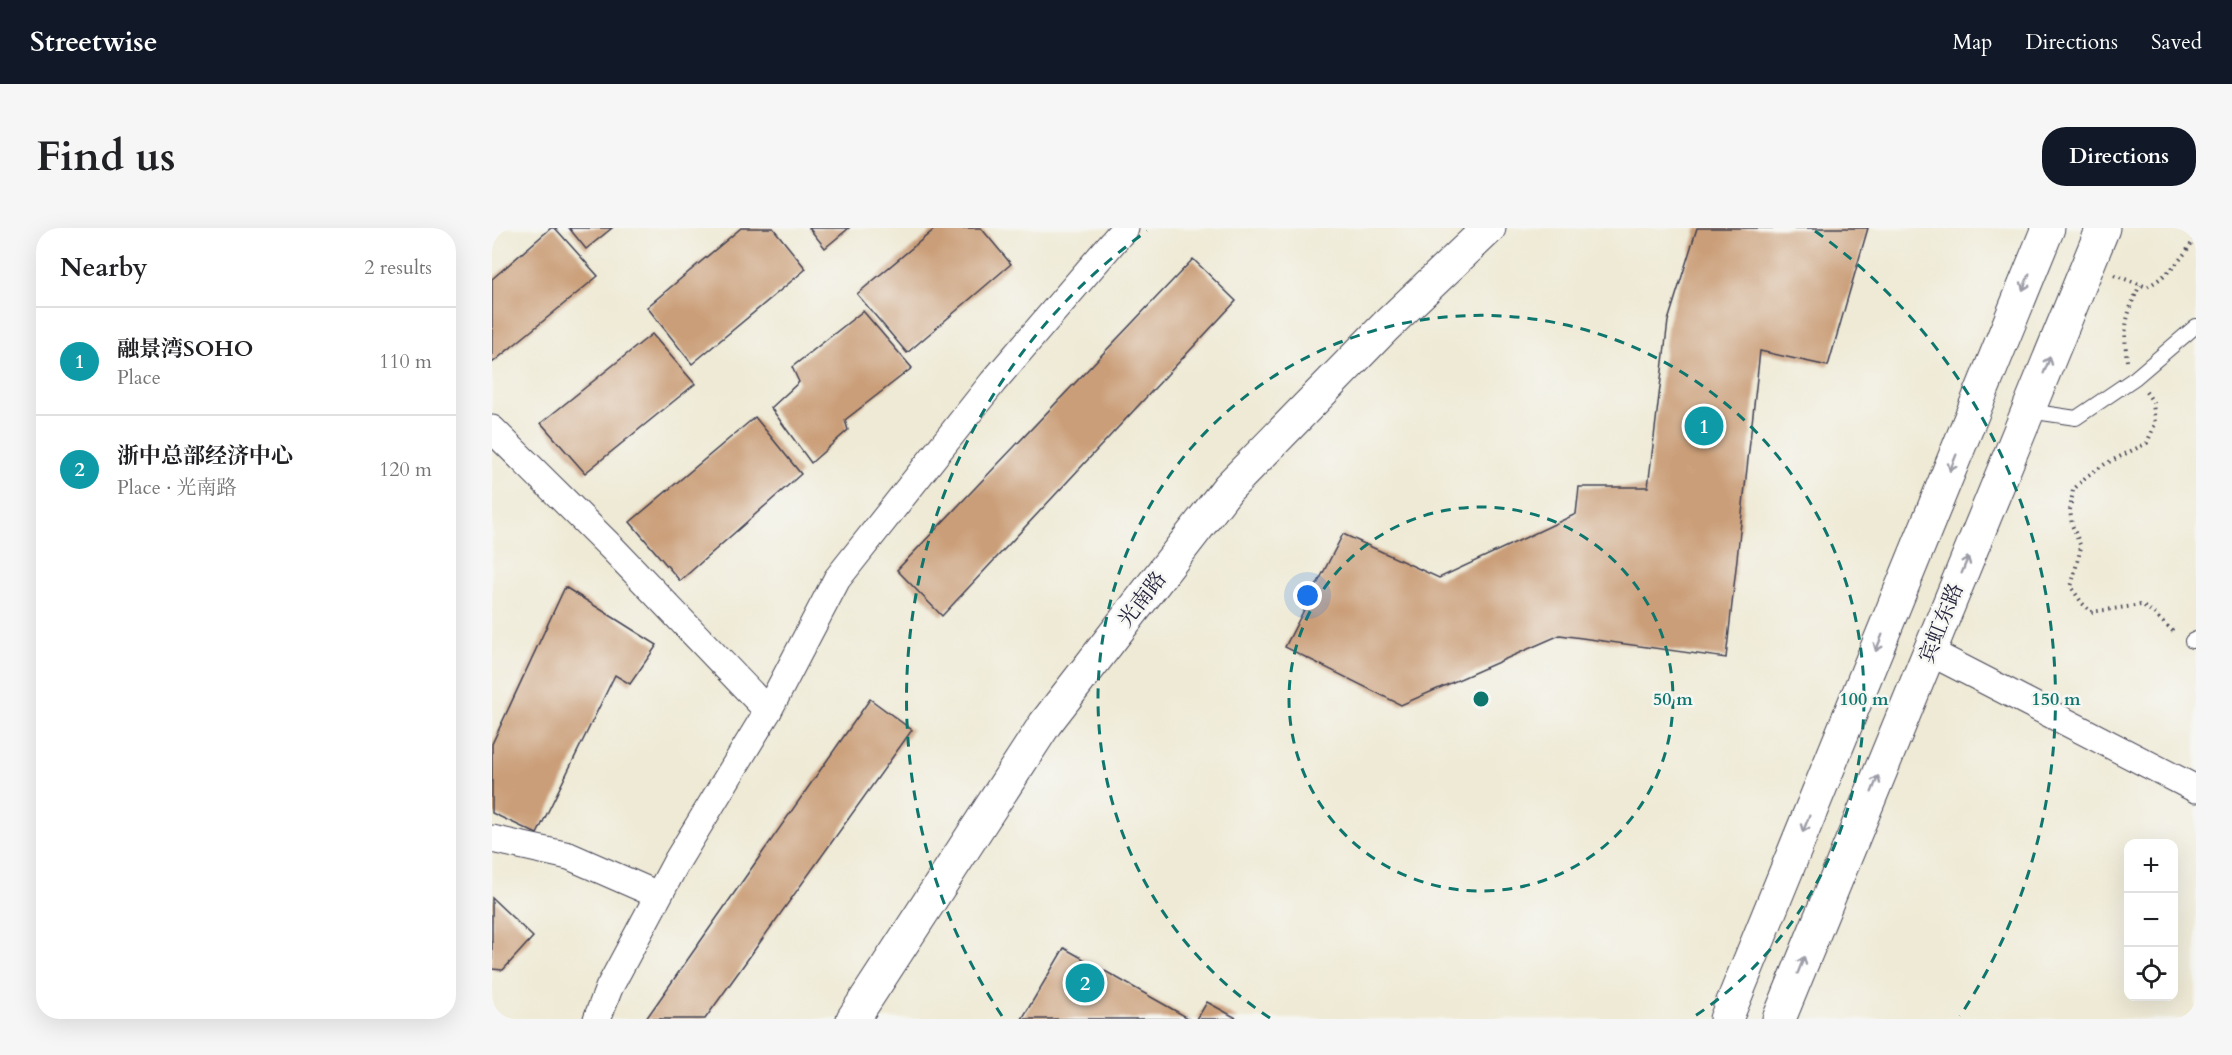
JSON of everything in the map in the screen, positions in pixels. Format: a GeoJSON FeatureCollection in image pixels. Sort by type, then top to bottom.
{"type":"FeatureCollection","features":[{"type":"Feature","properties":{"kind":"main road","name":"光南路"},"geometry":{"type":"LineString","coordinates":[[853,1019],[1045,724],[1227,488],[1386,326],[1489,228]]}},
{"type":"Feature","properties":{"kind":"main road"},"geometry":{"type":"LineString","coordinates":[[1726,1019],[2048,228]]}},
{"type":"Feature","properties":{"kind":"main road","name":"宾虹东路"},"geometry":{"type":"LineString","coordinates":[[1779,1019],[2103,228]]}},
{"type":"Feature","properties":{"kind":"street"},"geometry":{"type":"LineString","coordinates":[[597,1019],[609,988],[658,895],[768,711],[837,579],[993,382],[1125,228]]}},
{"type":"Feature","properties":{"kind":"street"},"geometry":{"type":"LineString","coordinates":[[492,429],[613,549],[768,711]]}},
{"type":"Feature","properties":{"kind":"street"},"geometry":{"type":"LineString","coordinates":[[1930,652],[2196,789]]}},
{"type":"Feature","properties":{"kind":"street"},"geometry":{"type":"LineString","coordinates":[[492,839],[569,856],[658,895]]}},
{"type":"Feature","properties":{"kind":"lane"},"geometry":{"type":"LineString","coordinates":[[2028,411],[2076,418],[2135,378],[2196,326]]}},
{"type":"Feature","properties":{"kind":"path"},"geometry":{"type":"LineString","coordinates":[[2088,264],[2147,287],[2163,278],[2183,258],[2196,236]]}},
{"type":"Feature","properties":{"kind":"path"},"geometry":{"type":"LineString","coordinates":[[2140,285],[2128,310],[2124,338],[2127,364],[2153,402],[2155,424],[2146,443],[2105,464],[2086,477],[2073,490],[2071,518],[2081,547],[2071,587],[2091,612],[2141,604],[2172,632],[2194,640]]}},
{"type":"Feature","properties":{"kind":"building"},"geometry":{"type":"Polygon","coordinates":[[[551,228],[555,228],[598,276],[492,363],[492,279],[551,228]]]}},
{"type":"Feature","properties":{"kind":"building"},"geometry":{"type":"Polygon","coordinates":[[[569,228],[612,228],[586,249],[569,228]]]}},
{"type":"Feature","properties":{"kind":"building"},"geometry":{"type":"Polygon","coordinates":[[[741,228],[773,228],[806,269],[692,364],[647,307],[741,228]]]}},
{"type":"Feature","properties":{"kind":"building"},"geometry":{"type":"Polygon","coordinates":[[[809,228],[849,228],[825,248],[809,228]]]}},
{"type":"Feature","properties":{"kind":"building"},"geometry":{"type":"Polygon","coordinates":[[[936,228],[981,228],[1011,264],[907,353],[857,294],[936,228]]]}},
{"type":"Feature","properties":{"kind":"building"},"geometry":{"type":"Polygon","coordinates":[[[1697,228],[1868,228],[1828,366],[1760,351],[1726,658],[1560,635],[1401,705],[1285,647],[1343,534],[1439,578],[1576,514],[1579,487],[1648,487],[1668,321],[1697,228]]]}},
{"type":"Feature","properties":{"kind":"building"},"geometry":{"type":"Polygon","coordinates":[[[1193,259],[1236,301],[942,616],[897,570],[1193,259]]]}},
{"type":"Feature","properties":{"kind":"building"},"geometry":{"type":"Polygon","coordinates":[[[863,311],[912,368],[845,420],[848,430],[811,463],[771,408],[799,382],[792,367],[863,311]]]}},
{"type":"Feature","properties":{"kind":"building"},"geometry":{"type":"Polygon","coordinates":[[[652,334],[695,384],[585,473],[541,423],[652,334]]]}},
{"type":"Feature","properties":{"kind":"building"},"geometry":{"type":"Polygon","coordinates":[[[755,417],[801,474],[680,581],[630,522],[755,417]]]}},
{"type":"Feature","properties":{"kind":"building"},"geometry":{"type":"Polygon","coordinates":[[[565,587],[657,645],[630,684],[615,675],[537,834],[492,813],[492,744],[565,587]]]}},
{"type":"Feature","properties":{"kind":"building"},"geometry":{"type":"Polygon","coordinates":[[[870,699],[912,730],[705,1019],[646,1019],[870,699]]]}},
{"type":"Feature","properties":{"kind":"building"},"geometry":{"type":"Polygon","coordinates":[[[492,898],[533,937],[503,970],[492,969],[492,898]]]}},
{"type":"Feature","properties":{"kind":"building"},"geometry":{"type":"Polygon","coordinates":[[[1064,948],[1190,1019],[1022,1019],[1064,948]]]}},
{"type":"Feature","properties":{"kind":"building"},"geometry":{"type":"Polygon","coordinates":[[[1207,1002],[1238,1019],[1197,1019],[1207,1002]]]}},
{"type":"Feature","properties":{"kind":"place","name":"融景湾SOHO"},"geometry":{"type":"Point","coordinates":[1704,426]}},
{"type":"Feature","properties":{"kind":"place","name":"浙中总部经济中心"},"geometry":{"type":"Point","coordinates":[1085,983]}}]}
